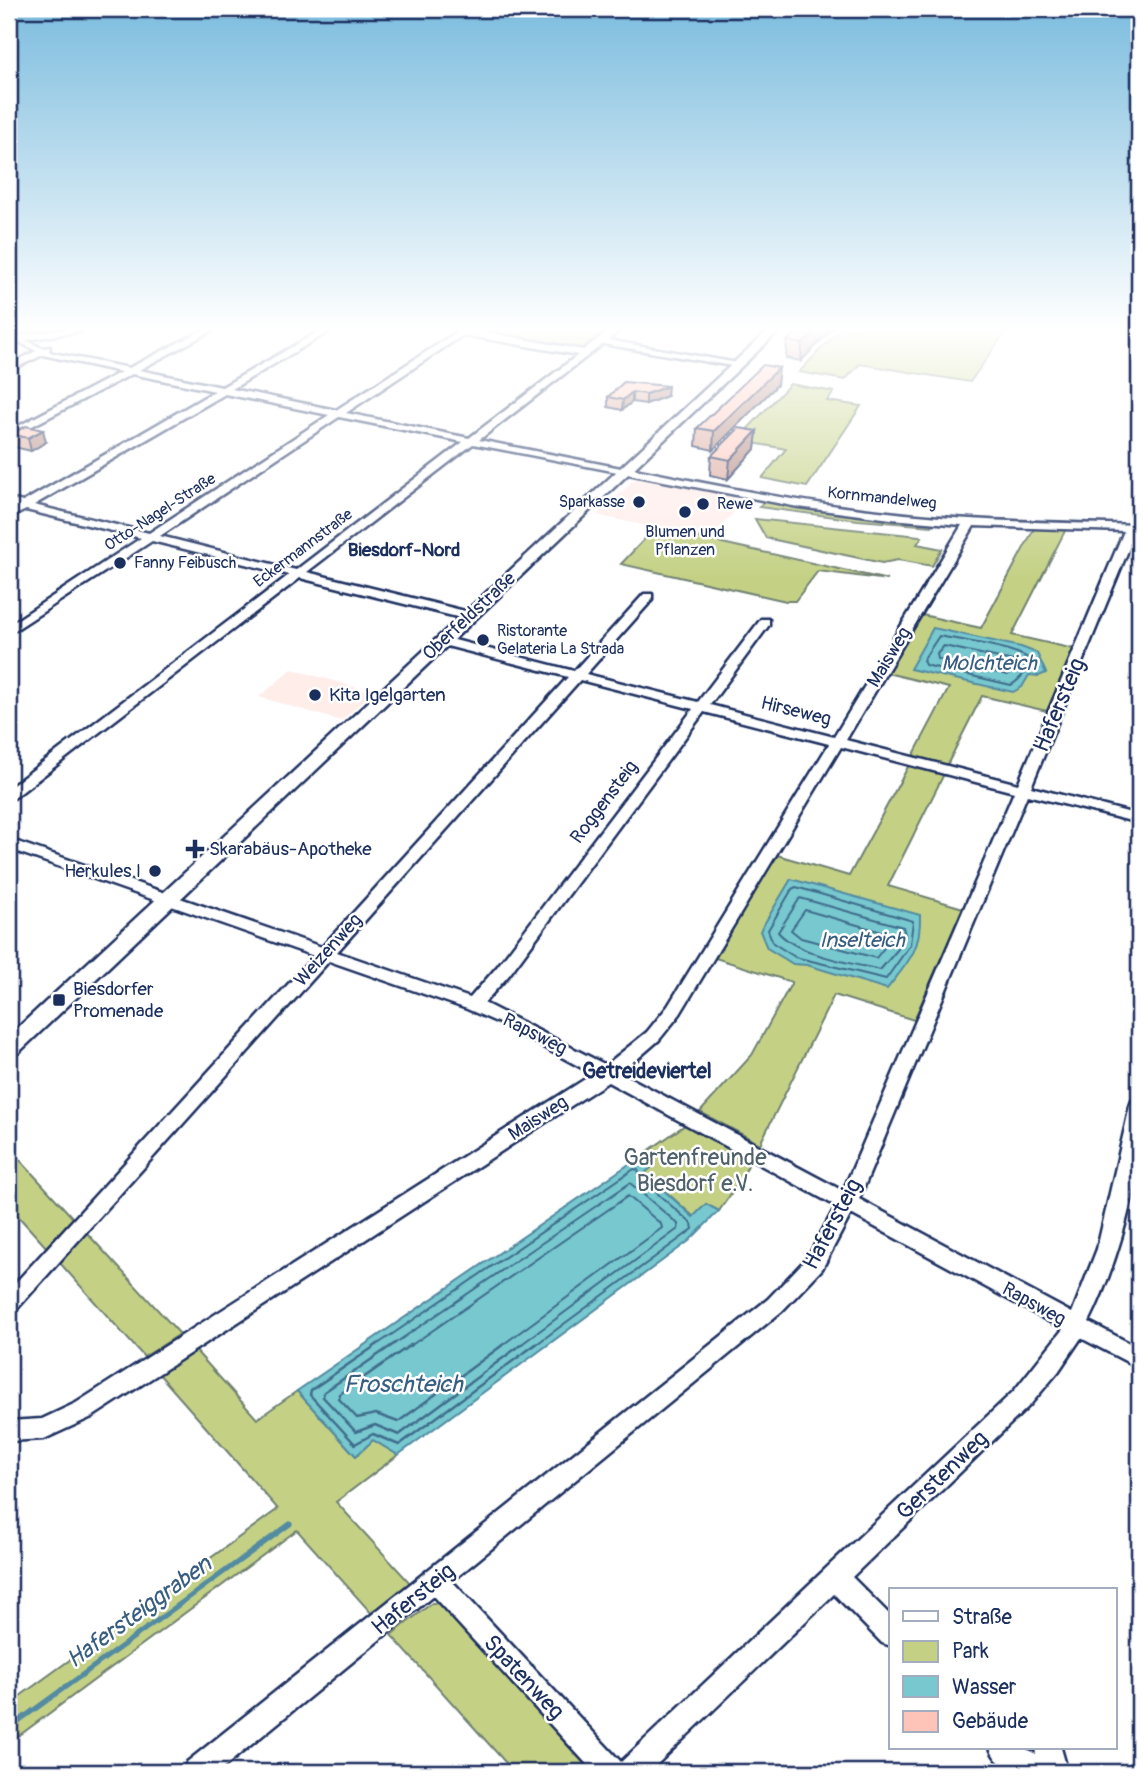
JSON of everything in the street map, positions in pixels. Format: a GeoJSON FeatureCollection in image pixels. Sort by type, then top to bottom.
{"type":"FeatureCollection","features":[{"type":"Feature","properties":{"kind":"street"},"geometry":{"type":"LineString","coordinates":[[9,435],[55,411]]}},
{"type":"Feature","properties":{"kind":"street"},"geometry":{"type":"LineString","coordinates":[[9,515],[188,411]]}},
{"type":"Feature","properties":{"kind":"street","name":"Kornmandelweg"},"geometry":{"type":"LineString","coordinates":[[323,411],[789,502],[884,515],[968,522],[1135,528]]}},
{"type":"Feature","properties":{"kind":"street","name":"Otto-Nagel-Straße"},"geometry":{"type":"LineString","coordinates":[[9,630],[341,411]]}},
{"type":"Feature","properties":{"kind":"street","name":"Eckermannstraße"},"geometry":{"type":"LineString","coordinates":[[9,795],[509,411]]}},
{"type":"Feature","properties":{"kind":"street","name":"Oberfeldstraße"},"geometry":{"type":"LineString","coordinates":[[9,1048],[688,411]]}},
{"type":"Feature","properties":{"kind":"street"},"geometry":{"type":"LineString","coordinates":[[9,502],[469,616]]}},
{"type":"Feature","properties":{"kind":"street","name":"Maisweg"},"geometry":{"type":"LineString","coordinates":[[9,1431],[44,1429],[84,1410],[609,1073],[653,1036],[674,1010],[968,528],[968,522]]}},
{"type":"Feature","properties":{"kind":"street","name":"Hafersteig"},"geometry":{"type":"LineString","coordinates":[[198,1772],[781,1301],[815,1263],[848,1201],[1135,528]]}},
{"type":"Feature","properties":{"kind":"street","name":"Weizenweg"},"geometry":{"type":"LineString","coordinates":[[9,1304],[648,597]]}},
{"type":"Feature","properties":{"kind":"street","name":"Roggensteig"},"geometry":{"type":"LineString","coordinates":[[474,1005],[503,971],[765,622]]}},
{"type":"Feature","properties":{"kind":"street","name":"Hirseweg"},"geometry":{"type":"LineString","coordinates":[[443,641],[1139,819]]}},
{"type":"Feature","properties":{"kind":"street","name":"Rapsweg"},"geometry":{"type":"LineString","coordinates":[[9,844],[474,1005],[609,1073],[1139,1359]]}},
{"type":"Feature","properties":{"kind":"street","name":"Gerstenweg"},"geometry":{"type":"LineString","coordinates":[[630,1772],[1022,1398],[1067,1343],[1103,1260],[1139,1106]]}},
{"type":"Feature","properties":{"kind":"street"},"geometry":{"type":"LineString","coordinates":[[835,1577],[889,1632]]}},
{"type":"Feature","properties":{"kind":"street","name":"Spatenweg"},"geometry":{"type":"LineString","coordinates":[[436,1581],[612,1772]]}},
{"type":"Feature","properties":{"kind":"street"},"geometry":{"type":"LineString","coordinates":[[1005,1750],[1015,1759],[1041,1769],[1052,1762],[1049,1750]]}},
{"type":"Feature","properties":{"kind":"shaded area"},"geometry":{"type":"Polygon","coordinates":[[[638,476],[746,498],[709,540],[597,515],[638,476]]]}},
{"type":"Feature","properties":{"kind":"shaded area","name":"Kita Igelgarten"},"geometry":{"type":"Polygon","coordinates":[[[292,669],[372,692],[341,721],[259,697],[292,669]]]}},
{"type":"Feature","properties":{"kind":"green space"},"geometry":{"type":"Polygon","coordinates":[[[764,411],[858,411],[807,487],[762,478],[786,449],[737,440],[764,411]]]}},
{"type":"Feature","properties":{"kind":"green space"},"geometry":{"type":"Polygon","coordinates":[[[764,501],[934,523],[932,526],[858,520],[759,507],[764,501]]]}},
{"type":"Feature","properties":{"kind":"green space"},"geometry":{"type":"Polygon","coordinates":[[[755,519],[919,536],[922,537],[917,544],[942,549],[932,566],[898,560],[882,563],[766,538],[755,519]]]}},
{"type":"Feature","properties":{"kind":"green space"},"geometry":{"type":"Polygon","coordinates":[[[1035,527],[1066,529],[1012,635],[1074,649],[1047,711],[982,696],[947,765],[913,756],[949,688],[887,673],[922,615],[981,628],[1035,527]]]}},
{"type":"Feature","properties":{"kind":"green space"},"geometry":{"type":"Polygon","coordinates":[[[655,528],[888,580],[818,571],[795,601],[786,601],[621,564],[655,528]]]}},
{"type":"Feature","properties":{"kind":"green space"},"geometry":{"type":"Polygon","coordinates":[[[909,765],[944,774],[888,886],[963,908],[914,1020],[834,995],[760,1144],[700,1112],[752,1055],[792,982],[715,958],[777,855],[849,876],[909,765]]]}},
{"type":"Feature","properties":{"kind":"green space","name":"Gartenfreunde Biesdorf e.V."},"geometry":{"type":"Polygon","coordinates":[[[685,1125],[750,1161],[742,1178],[719,1211],[706,1204],[694,1217],[645,1173],[653,1166],[641,1156],[685,1125]]]}},
{"type":"Feature","properties":{"kind":"green space"},"geometry":{"type":"Polygon","coordinates":[[[9,1148],[73,1218],[46,1247],[9,1206],[9,1148]]]}},
{"type":"Feature","properties":{"kind":"green space"},"geometry":{"type":"Polygon","coordinates":[[[86,1232],[180,1334],[144,1357],[59,1262],[86,1232]]]}},
{"type":"Feature","properties":{"kind":"green space"},"geometry":{"type":"Polygon","coordinates":[[[195,1350],[257,1419],[297,1391],[356,1456],[373,1440],[398,1455],[336,1502],[411,1584],[372,1614],[297,1530],[9,1743],[9,1704],[278,1509],[158,1373],[195,1350]]]}},
{"type":"Feature","properties":{"kind":"green space"},"geometry":{"type":"Polygon","coordinates":[[[432,1603],[445,1604],[592,1764],[594,1772],[514,1772],[391,1635],[432,1603]]]}},
{"type":"Feature","properties":{"kind":"water","name":"Molchteich"},"geometry":{"type":"Polygon","coordinates":[[[933,628],[1037,653],[1046,673],[1039,676],[1029,675],[1022,687],[1013,692],[910,669],[933,628]]]}},
{"type":"Feature","properties":{"kind":"water","name":"Inselteich"},"geometry":{"type":"Polygon","coordinates":[[[791,879],[920,915],[916,947],[887,989],[807,965],[793,964],[767,948],[760,931],[791,879]]]}},
{"type":"Feature","properties":{"kind":"water","name":"Froschteich"},"geometry":{"type":"Polygon","coordinates":[[[641,1156],[653,1166],[645,1173],[693,1217],[706,1204],[719,1211],[689,1241],[398,1455],[373,1440],[356,1456],[297,1391],[641,1156]]]}},
{"type":"Feature","properties":{"kind":"building"},"geometry":{"type":"Polygon","coordinates":[[[715,411],[735,411],[714,431],[697,428],[715,411]]]}},
{"type":"Feature","properties":{"kind":"building"},"geometry":{"type":"Polygon","coordinates":[[[26,426],[43,430],[28,438],[11,434],[26,426]]]}},
{"type":"Feature","properties":{"kind":"building"},"geometry":{"type":"Polygon","coordinates":[[[739,428],[757,431],[730,460],[711,456],[739,428]]]}},
{"type":"Feature","properties":{"kind":"building"},"geometry":{"type":"Polygon","coordinates":[[[1139,472],[1139,492],[1132,490],[1139,472]]]}},
{"type":"Feature","properties":{"kind":"waterway","name":"Hafersteiggraben"},"geometry":{"type":"LineString","coordinates":[[9,1728],[290,1524]]}},
{"type":"Feature","properties":{"kind":"place","name":"Sparkasse"},"geometry":{"type":"Point","coordinates":[639,502]}},
{"type":"Feature","properties":{"kind":"place","name":"Rewe"},"geometry":{"type":"Point","coordinates":[703,504]}},
{"type":"Feature","properties":{"kind":"place","name":"Blumen und Pflanzen"},"geometry":{"type":"Point","coordinates":[685,512]}},
{"type":"Feature","properties":{"kind":"place","name":"Fanny Feibusch"},"geometry":{"type":"Point","coordinates":[120,563]}},
{"type":"Feature","properties":{"kind":"place","name":"Ristorante Gelateria La Strada"},"geometry":{"type":"Point","coordinates":[483,640]}},
{"type":"Feature","properties":{"kind":"place","name":"Kita Igelgarten"},"geometry":{"type":"Point","coordinates":[315,695]}},
{"type":"Feature","properties":{"kind":"place","name":"Skarabäus-Apotheke"},"geometry":{"type":"Point","coordinates":[195,849]}},
{"type":"Feature","properties":{"kind":"place","name":"Herkules I"},"geometry":{"type":"Point","coordinates":[155,871]}},
{"type":"Feature","properties":{"kind":"place","name":"Biesdorfer Promenade"},"geometry":{"type":"Point","coordinates":[59,1000]}},
{"type":"Feature","properties":{"kind":"district","name":"Biesdorf-Nord"},"geometry":{"type":"Point","coordinates":[404,550]}},
{"type":"Feature","properties":{"kind":"district","name":"Getreideviertel"},"geometry":{"type":"Point","coordinates":[647,1071]}}]}
